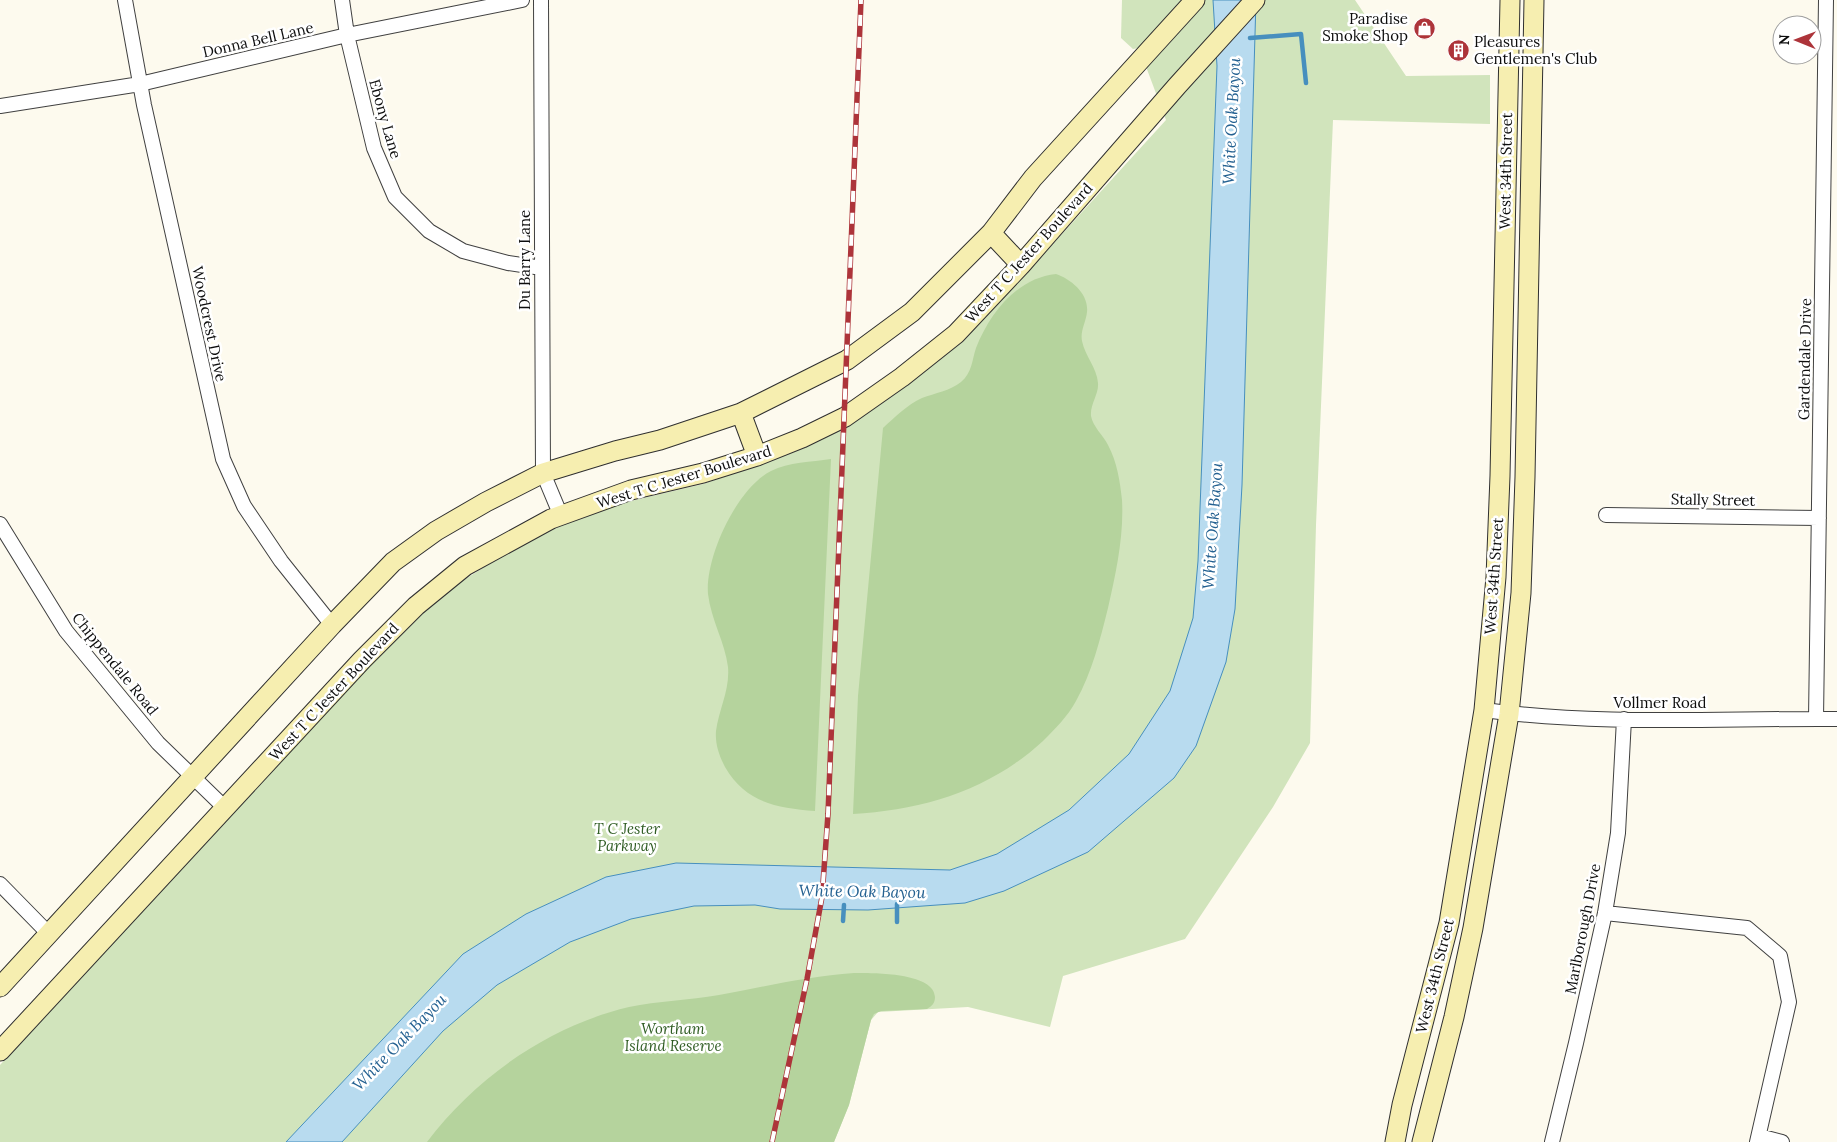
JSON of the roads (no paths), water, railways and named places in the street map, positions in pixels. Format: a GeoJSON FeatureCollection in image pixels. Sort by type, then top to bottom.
{"type":"FeatureCollection","features":[{"type":"Feature","properties":{"kind":"main road"},"geometry":{"type":"LineString","coordinates":[[0,987],[332,625],[393,562],[436,530],[543,473],[615,451],[660,440],[740,413],[847,360],[912,312],[990,233],[1033,178],[1195,0]]}},
{"type":"Feature","properties":{"kind":"main road","name":"West T C Jester Boulevard"},"geometry":{"type":"LineString","coordinates":[[0,1051],[362,660],[416,606],[465,566],[552,519],[631,490],[702,473],[757,456],[802,438],[845,416],[902,376],[956,334],[1021,265],[1177,86],[1255,0]]}},
{"type":"Feature","properties":{"kind":"main road","name":"West 34th Street"},"geometry":{"type":"LineString","coordinates":[[1396,1140],[1402,1105],[1450,923],[1484,710],[1496,577],[1499,504],[1510,0]]}},
{"type":"Feature","properties":{"kind":"main road","name":"West 34th Street"},"geometry":{"type":"LineString","coordinates":[[1422,1140],[1454,1017],[1473,928],[1509,714],[1521,593],[1534,0]]}},
{"type":"Feature","properties":{"kind":"main road"},"geometry":{"type":"LineString","coordinates":[[990,233],[1021,265]]}},
{"type":"Feature","properties":{"kind":"main road"},"geometry":{"type":"LineString","coordinates":[[740,413],[757,456]]}},
{"type":"Feature","properties":{"kind":"main road"},"geometry":{"type":"LineString","coordinates":[[1450,923],[1473,928]]}},
{"type":"Feature","properties":{"kind":"main road"},"geometry":{"type":"LineString","coordinates":[[1396,1140],[1422,1140]]}},
{"type":"Feature","properties":{"kind":"street","name":"Woodcrest Drive"},"geometry":{"type":"LineString","coordinates":[[125,0],[140,84],[223,459],[244,506],[281,561],[332,625]]}},
{"type":"Feature","properties":{"kind":"street","name":"Ebony Lane"},"geometry":{"type":"LineString","coordinates":[[342,0],[347,35],[374,148],[395,197],[429,231],[463,251],[508,263],[542,268]]}},
{"type":"Feature","properties":{"kind":"street","name":"Donna Bell Lane"},"geometry":{"type":"LineString","coordinates":[[0,106],[140,84],[347,35],[522,0]]}},
{"type":"Feature","properties":{"kind":"street","name":"Du Barry Lane"},"geometry":{"type":"LineString","coordinates":[[541,0],[543,473],[561,516]]}},
{"type":"Feature","properties":{"kind":"street","name":"Gardendale Drive"},"geometry":{"type":"LineString","coordinates":[[1816,718],[1826,0]]}},
{"type":"Feature","properties":{"kind":"street","name":"Stally Street"},"geometry":{"type":"LineString","coordinates":[[1606,515],[1819,518]]}},
{"type":"Feature","properties":{"kind":"street","name":"Chippendale Road"},"geometry":{"type":"LineString","coordinates":[[0,524],[66,631],[158,743],[225,808]]}},
{"type":"Feature","properties":{"kind":"street","name":"Vollmer Road"},"geometry":{"type":"LineString","coordinates":[[1484,710],[1528,716],[1624,719],[1837,719]]}},
{"type":"Feature","properties":{"kind":"street","name":"Marlborough Drive"},"geometry":{"type":"LineString","coordinates":[[1552,1142],[1605,913],[1618,833],[1624,719]]}},
{"type":"Feature","properties":{"kind":"street"},"geometry":{"type":"LineString","coordinates":[[0,884],[49,934]]}},
{"type":"Feature","properties":{"kind":"street"},"geometry":{"type":"LineString","coordinates":[[1605,913],[1747,928],[1780,956],[1789,1002],[1758,1139],[1782,1142]]}},
{"type":"Feature","properties":{"kind":"water","name":"White Oak Bayou"},"geometry":{"type":"Polygon","coordinates":[[[1213,0],[1256,0],[1242,485],[1235,609],[1226,662],[1196,746],[1174,778],[1088,852],[1004,891],[965,903],[868,910],[780,909],[755,905],[694,906],[631,919],[570,942],[497,985],[443,1031],[342,1142],[286,1142],[463,954],[526,914],[606,877],[676,863],[950,870],[997,854],[1069,810],[1129,754],[1170,691],[1193,618],[1198,561],[1217,66],[1213,0]]]}},
{"type":"Feature","properties":{"kind":"waterway"},"geometry":{"type":"LineString","coordinates":[[1250,38],[1301,34],[1306,83]]}},
{"type":"Feature","properties":{"kind":"waterway","name":"White Oak Bayou"},"geometry":{"type":"LineString","coordinates":[[897,904],[897,922]]}},
{"type":"Feature","properties":{"kind":"waterway","name":"White Oak Bayou"},"geometry":{"type":"LineString","coordinates":[[843,921],[844,905]]}},
{"type":"Feature","properties":{"kind":"railway"},"geometry":{"type":"LineString","coordinates":[[772,1142],[807,979],[822,897],[828,814],[861,0]]}},
{"type":"Feature","properties":{"kind":"place","name":"Paradise Smoke Shop"},"geometry":{"type":"Point","coordinates":[1424,28]}},
{"type":"Feature","properties":{"kind":"place","name":"Pleasures Gentlemen's Club"},"geometry":{"type":"Point","coordinates":[1458,51]}},
{"type":"Feature","properties":{"kind":"park label","name":"T C Jester Parkway"},"geometry":{"type":"Point","coordinates":[627,838]}},
{"type":"Feature","properties":{"kind":"park label","name":"Wortham Island Reserve"},"geometry":{"type":"Point","coordinates":[673,1038]}}]}
